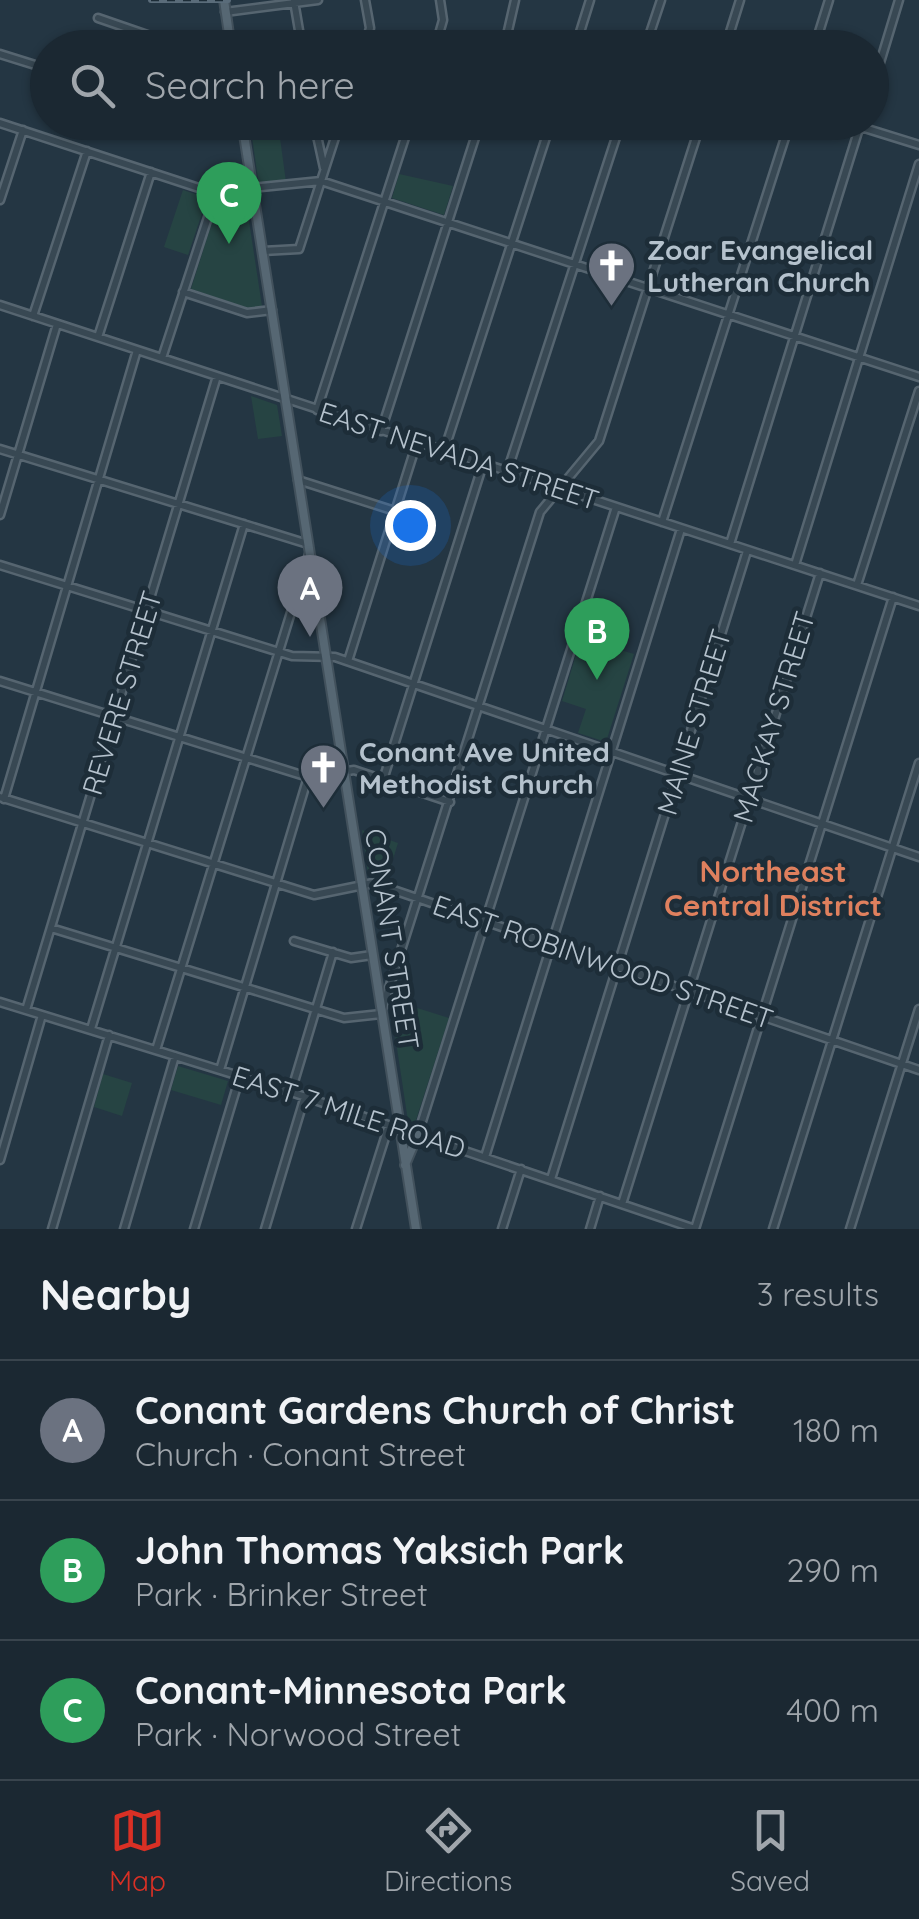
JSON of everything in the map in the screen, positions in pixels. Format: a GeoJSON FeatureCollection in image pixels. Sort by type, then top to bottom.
{"type":"FeatureCollection","features":[{"type":"Feature","properties":{"kind":"main road"},"geometry":{"type":"LineString","coordinates":[[224,0],[228,30]]}},
{"type":"Feature","properties":{"kind":"main road","name":"CONANT STREET"},"geometry":{"type":"LineString","coordinates":[[245,140],[362,885],[394,1127],[416,1229]]}},
{"type":"Feature","properties":{"kind":"main road"},"geometry":{"type":"LineString","coordinates":[[405,1165],[418,1134]]}},
{"type":"Feature","properties":{"kind":"street"},"geometry":{"type":"LineString","coordinates":[[226,12],[318,0]]}},
{"type":"Feature","properties":{"kind":"street"},"geometry":{"type":"LineString","coordinates":[[365,0],[370,30]]}},
{"type":"Feature","properties":{"kind":"street"},"geometry":{"type":"LineString","coordinates":[[440,0],[440,30]]}},
{"type":"Feature","properties":{"kind":"street"},"geometry":{"type":"LineString","coordinates":[[508,30],[515,0]]}},
{"type":"Feature","properties":{"kind":"street"},"geometry":{"type":"LineString","coordinates":[[581,30],[590,0]]}},
{"type":"Feature","properties":{"kind":"street"},"geometry":{"type":"LineString","coordinates":[[651,30],[661,0]]}},
{"type":"Feature","properties":{"kind":"street"},"geometry":{"type":"LineString","coordinates":[[731,30],[740,0]]}},
{"type":"Feature","properties":{"kind":"street"},"geometry":{"type":"LineString","coordinates":[[820,30],[829,0]]}},
{"type":"Feature","properties":{"kind":"street"},"geometry":{"type":"LineString","coordinates":[[889,33],[899,0]]}},
{"type":"Feature","properties":{"kind":"street"},"geometry":{"type":"LineString","coordinates":[[294,2],[299,30]]}},
{"type":"Feature","properties":{"kind":"street"},"geometry":{"type":"LineString","coordinates":[[98,18],[133,30]]}},
{"type":"Feature","properties":{"kind":"street"},"geometry":{"type":"LineString","coordinates":[[0,54],[30,63]]}},
{"type":"Feature","properties":{"kind":"street"},"geometry":{"type":"LineString","coordinates":[[0,123],[30,132]]}},
{"type":"Feature","properties":{"kind":"street"},"geometry":{"type":"LineString","coordinates":[[0,200],[23,130]]}},
{"type":"Feature","properties":{"kind":"street"},"geometry":{"type":"LineString","coordinates":[[889,135],[919,146]]}},
{"type":"Feature","properties":{"kind":"street"},"geometry":{"type":"LineString","coordinates":[[53,140],[216,192],[321,181],[919,377]]}},
{"type":"Feature","properties":{"kind":"street"},"geometry":{"type":"LineString","coordinates":[[318,140],[325,169]]}},
{"type":"Feature","properties":{"kind":"street"},"geometry":{"type":"LineString","coordinates":[[263,251],[299,249],[334,140]]}},
{"type":"Feature","properties":{"kind":"street"},"geometry":{"type":"LineString","coordinates":[[317,410],[404,140]]}},
{"type":"Feature","properties":{"kind":"street"},"geometry":{"type":"LineString","coordinates":[[380,430],[474,140]]}},
{"type":"Feature","properties":{"kind":"street"},"geometry":{"type":"LineString","coordinates":[[444,451],[545,140]]}},
{"type":"Feature","properties":{"kind":"street"},"geometry":{"type":"LineString","coordinates":[[507,472],[615,140]]}},
{"type":"Feature","properties":{"kind":"street"},"geometry":{"type":"LineString","coordinates":[[51,928],[348,1019],[380,1016],[540,512],[599,441],[695,140]]}},
{"type":"Feature","properties":{"kind":"street"},"geometry":{"type":"LineString","coordinates":[[662,522],[784,140]]}},
{"type":"Feature","properties":{"kind":"street"},"geometry":{"type":"LineString","coordinates":[[730,544],[856,140]]}},
{"type":"Feature","properties":{"kind":"street"},"geometry":{"type":"LineString","coordinates":[[34,316],[87,151]]}},
{"type":"Feature","properties":{"kind":"street"},"geometry":{"type":"LineString","coordinates":[[794,565],[919,164]]}},
{"type":"Feature","properties":{"kind":"street"},"geometry":{"type":"LineString","coordinates":[[98,337],[152,172]]}},
{"type":"Feature","properties":{"kind":"street"},"geometry":{"type":"LineString","coordinates":[[162,358],[216,192]]}},
{"type":"Feature","properties":{"kind":"street"},"geometry":{"type":"LineString","coordinates":[[184,292],[247,312],[272,310]]}},
{"type":"Feature","properties":{"kind":"street","name":"EAST NEVADA STREET"},"geometry":{"type":"LineString","coordinates":[[0,305],[919,606]]}},
{"type":"Feature","properties":{"kind":"street"},"geometry":{"type":"LineString","coordinates":[[0,516],[57,324]]}},
{"type":"Feature","properties":{"kind":"street"},"geometry":{"type":"LineString","coordinates":[[2,798],[137,350]]}},
{"type":"Feature","properties":{"kind":"street","name":"REVERE STREET"},"geometry":{"type":"LineString","coordinates":[[26,1010],[218,376]]}},
{"type":"Feature","properties":{"kind":"street"},"geometry":{"type":"LineString","coordinates":[[858,585],[919,391]]}},
{"type":"Feature","properties":{"kind":"street"},"geometry":{"type":"LineString","coordinates":[[348,661],[417,442]]}},
{"type":"Feature","properties":{"kind":"street"},"geometry":{"type":"LineString","coordinates":[[0,448],[270,532],[309,549],[156,1050]]}},
{"type":"Feature","properties":{"kind":"street"},"geometry":{"type":"LineString","coordinates":[[383,780],[483,464]]}},
{"type":"Feature","properties":{"kind":"street"},"geometry":{"type":"LineString","coordinates":[[298,480],[395,511]]}},
{"type":"Feature","properties":{"kind":"street"},"geometry":{"type":"LineString","coordinates":[[418,1134],[616,507]]}},
{"type":"Feature","properties":{"kind":"street"},"geometry":{"type":"LineString","coordinates":[[91,1030],[244,524]]}},
{"type":"Feature","properties":{"kind":"street"},"geometry":{"type":"LineString","coordinates":[[485,1157],[681,528]]}},
{"type":"Feature","properties":{"kind":"street","name":"MAINE STREET"},"geometry":{"type":"LineString","coordinates":[[551,1180],[748,550]]}},
{"type":"Feature","properties":{"kind":"street"},"geometry":{"type":"LineString","coordinates":[[0,565],[276,651],[302,658],[326,656],[348,661],[919,856]]}},
{"type":"Feature","properties":{"kind":"street","name":"MACKAY STREET"},"geometry":{"type":"LineString","coordinates":[[622,1204],[820,573]]}},
{"type":"Feature","properties":{"kind":"street"},"geometry":{"type":"LineString","coordinates":[[695,1229],[892,597]]}},
{"type":"Feature","properties":{"kind":"street"},"geometry":{"type":"LineString","coordinates":[[0,681],[308,777],[344,770],[450,802]]}},
{"type":"Feature","properties":{"kind":"street"},"geometry":{"type":"LineString","coordinates":[[773,1229],[919,764]]}},
{"type":"Feature","properties":{"kind":"street"},"geometry":{"type":"LineString","coordinates":[[220,1070],[308,777]]}},
{"type":"Feature","properties":{"kind":"street","name":"EAST ROBINWOOD STREET"},"geometry":{"type":"LineString","coordinates":[[2,798],[318,896],[373,883],[919,1070]]}},
{"type":"Feature","properties":{"kind":"street"},"geometry":{"type":"LineString","coordinates":[[294,941],[351,958],[372,955]]}},
{"type":"Feature","properties":{"kind":"street"},"geometry":{"type":"LineString","coordinates":[[291,1092],[333,952]]}},
{"type":"Feature","properties":{"kind":"street","name":"EAST 7 MILE ROAD"},"geometry":{"type":"LineString","coordinates":[[0,1002],[304,1096],[695,1229]]}},
{"type":"Feature","properties":{"kind":"street"},"geometry":{"type":"LineString","coordinates":[[850,1229],[919,1008]]}},
{"type":"Feature","properties":{"kind":"street"},"geometry":{"type":"LineString","coordinates":[[0,1160],[42,1015]]}},
{"type":"Feature","properties":{"kind":"street"},"geometry":{"type":"LineString","coordinates":[[52,1229],[109,1035]]}},
{"type":"Feature","properties":{"kind":"street"},"geometry":{"type":"LineString","coordinates":[[124,1229],[175,1056]]}},
{"type":"Feature","properties":{"kind":"street"},"geometry":{"type":"LineString","coordinates":[[194,1229],[240,1076]]}},
{"type":"Feature","properties":{"kind":"street"},"geometry":{"type":"LineString","coordinates":[[265,1229],[304,1096]]}},
{"type":"Feature","properties":{"kind":"street"},"geometry":{"type":"LineString","coordinates":[[356,1229],[394,1127]]}},
{"type":"Feature","properties":{"kind":"street"},"geometry":{"type":"LineString","coordinates":[[502,1229],[521,1169]]}},
{"type":"Feature","properties":{"kind":"street"},"geometry":{"type":"LineString","coordinates":[[590,1229],[600,1196]]}},
{"type":"Feature","properties":{"kind":"green space"},"geometry":{"type":"Polygon","coordinates":[[[252,140],[280,140],[286,182],[259,186],[252,140]]]}},
{"type":"Feature","properties":{"kind":"green space"},"geometry":{"type":"Polygon","coordinates":[[[399,174],[453,186],[444,215],[392,198],[399,174]]]}},
{"type":"Feature","properties":{"kind":"green space"},"geometry":{"type":"Polygon","coordinates":[[[183,190],[207,198],[188,255],[164,247],[183,190]]]}},
{"type":"Feature","properties":{"kind":"green space"},"geometry":{"type":"Polygon","coordinates":[[[245,195],[262,306],[248,308],[191,289],[219,200],[245,195]]]}},
{"type":"Feature","properties":{"kind":"green space"},"geometry":{"type":"Polygon","coordinates":[[[251,396],[277,405],[282,436],[258,439],[251,396]]]}},
{"type":"Feature","properties":{"kind":"green space"},"geometry":{"type":"Polygon","coordinates":[[[579,645],[613,659],[617,649],[634,654],[606,742],[578,733],[586,709],[562,701],[579,645]]]}},
{"type":"Feature","properties":{"kind":"green space"},"geometry":{"type":"Polygon","coordinates":[[[362,830],[398,843],[386,882],[368,875],[362,830]]]}},
{"type":"Feature","properties":{"kind":"green space"},"geometry":{"type":"Polygon","coordinates":[[[395,1001],[449,1018],[415,1123],[408,1121],[395,1035],[415,1033],[417,1012],[399,1006],[394,1021],[406,1024],[394,1031],[391,1012],[395,1001]]]}},
{"type":"Feature","properties":{"kind":"green space"},"geometry":{"type":"Polygon","coordinates":[[[178,1066],[228,1081],[221,1105],[171,1090],[178,1066]]]}},
{"type":"Feature","properties":{"kind":"green space"},"geometry":{"type":"Polygon","coordinates":[[[103,1074],[132,1083],[122,1116],[94,1107],[103,1074]]]}},
{"type":"Feature","properties":{"kind":"railway"},"geometry":{"type":"LineString","coordinates":[[151,0],[228,0]]}},
{"type":"Feature","properties":{"kind":"place","name":"Conant-Minnesota Park"},"geometry":{"type":"Point","coordinates":[229,244]}},
{"type":"Feature","properties":{"kind":"place","name":"Zoar Evangelical Lutheran Church"},"geometry":{"type":"Point","coordinates":[612,308]}},
{"type":"Feature","properties":{"kind":"place","name":"Conant Gardens Church of Christ"},"geometry":{"type":"Point","coordinates":[310,637]}},
{"type":"Feature","properties":{"kind":"place","name":"John Thomas Yaksich Park"},"geometry":{"type":"Point","coordinates":[597,680]}},
{"type":"Feature","properties":{"kind":"place","name":"Conant Ave United Methodist Church"},"geometry":{"type":"Point","coordinates":[324,810]}},
{"type":"Feature","properties":{"kind":"district","name":"Northeast Central District"},"geometry":{"type":"Point","coordinates":[773,889]}}]}
